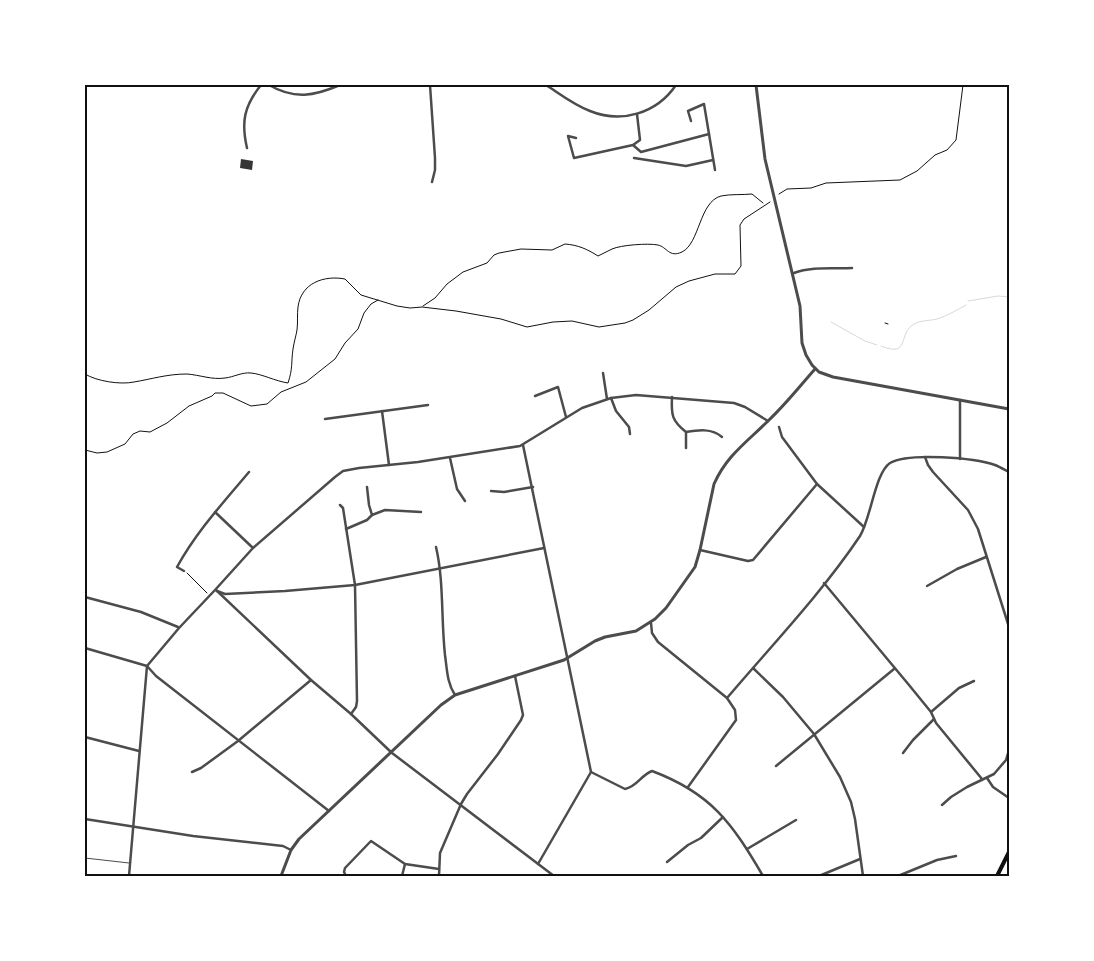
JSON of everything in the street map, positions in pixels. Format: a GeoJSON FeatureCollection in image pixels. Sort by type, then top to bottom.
{"type":"FeatureCollection","features":[{"type":"Feature","properties":{"kind":"main road"},"geometry":{"type":"LineString","coordinates":[[997,876],[1009,852]]}},
{"type":"Feature","properties":{"kind":"street"},"geometry":{"type":"LineString","coordinates":[[247,148],[244,132],[250,98],[261,85]]}},
{"type":"Feature","properties":{"kind":"street"},"geometry":{"type":"LineString","coordinates":[[269,85],[280,92],[302,96],[322,93],[340,85]]}},
{"type":"Feature","properties":{"kind":"street"},"geometry":{"type":"LineString","coordinates":[[430,85],[435,158],[432,182]]}},
{"type":"Feature","properties":{"kind":"street"},"geometry":{"type":"LineString","coordinates":[[546,85],[566,99],[589,111],[614,117],[636,114],[657,106],[670,94],[676,85]]}},
{"type":"Feature","properties":{"kind":"street"},"geometry":{"type":"LineString","coordinates":[[756,85],[765,159],[794,273],[800,306],[802,344],[809,361],[815,369],[833,377],[1009,409]]}},
{"type":"Feature","properties":{"kind":"street"},"geometry":{"type":"LineString","coordinates":[[691,121],[688,111],[704,104],[715,170]]}},
{"type":"Feature","properties":{"kind":"street"},"geometry":{"type":"LineString","coordinates":[[576,138],[568,136],[574,158],[633,145],[640,140],[636,114]]}},
{"type":"Feature","properties":{"kind":"street"},"geometry":{"type":"LineString","coordinates":[[633,145],[641,152],[709,134]]}},
{"type":"Feature","properties":{"kind":"street"},"geometry":{"type":"LineString","coordinates":[[634,158],[686,166],[713,160]]}},
{"type":"Feature","properties":{"kind":"street"},"geometry":{"type":"LineString","coordinates":[[794,273],[800,270],[852,268]]}},
{"type":"Feature","properties":{"kind":"street"},"geometry":{"type":"LineString","coordinates":[[281,876],[290,850],[299,839],[441,705],[455,695],[567,657],[595,641],[605,637],[628,634],[651,623],[666,608],[691,572],[700,550],[711,497],[719,474],[738,448],[768,421],[815,369]]}},
{"type":"Feature","properties":{"kind":"street"},"geometry":{"type":"LineString","coordinates":[[603,373],[607,399]]}},
{"type":"Feature","properties":{"kind":"street"},"geometry":{"type":"LineString","coordinates":[[535,396],[558,387],[566,417]]}},
{"type":"Feature","properties":{"kind":"street"},"geometry":{"type":"LineString","coordinates":[[129,876],[147,666],[252,548],[339,474],[359,468],[450,458],[523,444],[582,408],[611,398],[636,395],[734,404],[745,407],[768,421]]}},
{"type":"Feature","properties":{"kind":"street"},"geometry":{"type":"LineString","coordinates":[[611,398],[616,410],[629,427],[630,434]]}},
{"type":"Feature","properties":{"kind":"street"},"geometry":{"type":"LineString","coordinates":[[672,398],[673,420],[686,432],[686,448]]}},
{"type":"Feature","properties":{"kind":"street"},"geometry":{"type":"LineString","coordinates":[[960,400],[960,459]]}},
{"type":"Feature","properties":{"kind":"street"},"geometry":{"type":"LineString","coordinates":[[325,419],[428,405]]}},
{"type":"Feature","properties":{"kind":"street"},"geometry":{"type":"LineString","coordinates":[[382,411],[389,465]]}},
{"type":"Feature","properties":{"kind":"street"},"geometry":{"type":"LineString","coordinates":[[779,427],[782,437],[817,484],[864,527]]}},
{"type":"Feature","properties":{"kind":"street"},"geometry":{"type":"LineString","coordinates":[[686,432],[699,430],[717,433],[722,437]]}},
{"type":"Feature","properties":{"kind":"street"},"geometry":{"type":"LineString","coordinates":[[523,444],[591,772],[538,864]]}},
{"type":"Feature","properties":{"kind":"street"},"geometry":{"type":"LineString","coordinates":[[925,456],[933,472],[968,510],[978,529],[1009,626]]}},
{"type":"Feature","properties":{"kind":"street"},"geometry":{"type":"LineString","coordinates":[[727,698],[824,583],[860,535],[879,479],[888,464],[905,458],[925,456],[960,459],[994,465],[1009,472]]}},
{"type":"Feature","properties":{"kind":"street"},"geometry":{"type":"LineString","coordinates":[[450,458],[457,489],[465,501]]}},
{"type":"Feature","properties":{"kind":"street"},"geometry":{"type":"LineString","coordinates":[[184,571],[178,567],[201,528],[249,472]]}},
{"type":"Feature","properties":{"kind":"street"},"geometry":{"type":"LineString","coordinates":[[700,550],[748,561],[753,560],[817,484]]}},
{"type":"Feature","properties":{"kind":"street"},"geometry":{"type":"LineString","coordinates":[[367,487],[372,515]]}},
{"type":"Feature","properties":{"kind":"street"},"geometry":{"type":"LineString","coordinates":[[491,491],[504,492],[533,487]]}},
{"type":"Feature","properties":{"kind":"street"},"geometry":{"type":"LineString","coordinates":[[340,505],[343,508],[355,585],[357,701],[352,714]]}},
{"type":"Feature","properties":{"kind":"street"},"geometry":{"type":"LineString","coordinates":[[346,529],[385,510],[421,512]]}},
{"type":"Feature","properties":{"kind":"street"},"geometry":{"type":"LineString","coordinates":[[215,512],[252,548]]}},
{"type":"Feature","properties":{"kind":"street"},"geometry":{"type":"LineString","coordinates":[[436,547],[440,569],[442,634],[448,682],[455,695]]}},
{"type":"Feature","properties":{"kind":"street"},"geometry":{"type":"LineString","coordinates":[[215,590],[225,594],[276,592],[355,585],[544,548]]}},
{"type":"Feature","properties":{"kind":"street"},"geometry":{"type":"LineString","coordinates":[[927,586],[957,569],[986,557]]}},
{"type":"Feature","properties":{"kind":"street"},"geometry":{"type":"LineString","coordinates":[[824,583],[931,712],[934,719],[982,779]]}},
{"type":"Feature","properties":{"kind":"street"},"geometry":{"type":"LineString","coordinates":[[215,590],[311,680],[352,714],[392,753],[554,876]]}},
{"type":"Feature","properties":{"kind":"street"},"geometry":{"type":"LineString","coordinates":[[85,597],[141,612],[179,628]]}},
{"type":"Feature","properties":{"kind":"street"},"geometry":{"type":"LineString","coordinates":[[651,623],[652,633],[658,642],[727,698],[735,710],[736,720],[688,787]]}},
{"type":"Feature","properties":{"kind":"street"},"geometry":{"type":"LineString","coordinates":[[85,648],[147,666],[156,676],[329,811]]}},
{"type":"Feature","properties":{"kind":"street"},"geometry":{"type":"LineString","coordinates":[[752,668],[783,697],[814,734],[840,777],[851,802],[857,829],[863,876]]}},
{"type":"Feature","properties":{"kind":"street"},"geometry":{"type":"LineString","coordinates":[[776,766],[894,669]]}},
{"type":"Feature","properties":{"kind":"street"},"geometry":{"type":"LineString","coordinates":[[439,876],[440,853],[466,794],[498,754],[523,716],[515,676]]}},
{"type":"Feature","properties":{"kind":"street"},"geometry":{"type":"LineString","coordinates":[[192,772],[201,768],[238,741],[311,680]]}},
{"type":"Feature","properties":{"kind":"street"},"geometry":{"type":"LineString","coordinates":[[931,712],[959,688],[974,681]]}},
{"type":"Feature","properties":{"kind":"street"},"geometry":{"type":"LineString","coordinates":[[903,754],[913,740],[934,719]]}},
{"type":"Feature","properties":{"kind":"street"},"geometry":{"type":"LineString","coordinates":[[85,737],[139,751]]}},
{"type":"Feature","properties":{"kind":"street"},"geometry":{"type":"LineString","coordinates":[[942,805],[951,797],[994,774],[1001,768],[1009,750]]}},
{"type":"Feature","properties":{"kind":"street"},"geometry":{"type":"LineString","coordinates":[[591,772],[625,789],[634,786],[652,770],[688,787],[706,800],[723,817],[747,849],[763,876]]}},
{"type":"Feature","properties":{"kind":"street"},"geometry":{"type":"LineString","coordinates":[[987,778],[993,787],[1009,798]]}},
{"type":"Feature","properties":{"kind":"street"},"geometry":{"type":"LineString","coordinates":[[667,862],[688,845],[701,838],[723,817]]}},
{"type":"Feature","properties":{"kind":"street"},"geometry":{"type":"LineString","coordinates":[[85,819],[267,846],[283,846],[290,850]]}},
{"type":"Feature","properties":{"kind":"street"},"geometry":{"type":"LineString","coordinates":[[747,849],[796,820]]}},
{"type":"Feature","properties":{"kind":"street"},"geometry":{"type":"LineString","coordinates":[[346,876],[345,868],[371,841],[405,864],[439,869]]}},
{"type":"Feature","properties":{"kind":"street"},"geometry":{"type":"LineString","coordinates":[[898,876],[937,860],[956,856]]}},
{"type":"Feature","properties":{"kind":"street"},"geometry":{"type":"LineString","coordinates":[[819,876],[860,859]]}},
{"type":"Feature","properties":{"kind":"street"},"geometry":{"type":"LineString","coordinates":[[402,876],[405,864]]}},
{"type":"Feature","properties":{"kind":"lane"},"geometry":{"type":"LineString","coordinates":[[85,858],[130,863]]}},
{"type":"Feature","properties":{"kind":"path"},"geometry":{"type":"LineString","coordinates":[[85,374],[97,380],[132,383],[161,376],[187,374],[220,378],[251,373],[288,383],[293,370],[292,356],[298,329],[299,301],[306,287],[313,282],[341,278],[349,283],[361,296],[397,306],[422,307],[502,319],[527,327],[562,322],[580,322],[599,327],[625,323],[649,310],[676,288],[689,281],[714,274],[735,274],[741,266],[740,225],[744,219],[787,189],[811,188],[826,183],[900,180],[907,178],[935,155],[947,150],[956,140],[963,85]]}},
{"type":"Feature","properties":{"kind":"path"},"geometry":{"type":"LineString","coordinates":[[422,307],[435,298],[447,284],[463,272],[487,263],[498,253],[521,249],[552,250],[565,244],[584,247],[598,256],[613,248],[630,245],[660,245],[665,251],[676,254],[684,252],[692,243],[702,216],[713,201],[720,196],[752,194],[763,203]]}},
{"type":"Feature","properties":{"kind":"path"},"geometry":{"type":"LineString","coordinates":[[85,450],[97,453],[107,452],[124,444],[133,434],[140,431],[150,432],[167,423],[189,406],[215,393],[223,393],[251,406],[267,404],[281,392],[306,382],[336,358],[345,343],[358,329],[364,313],[371,304],[378,300]]}},
{"type":"Feature","properties":{"kind":"path"},"geometry":{"type":"LineString","coordinates":[[184,571],[210,596]]}},
{"type":"Feature","properties":{"kind":"building"},"geometry":{"type":"Polygon","coordinates":[[[241,159],[253,161],[252,170],[240,168],[241,159]]]}},
{"type":"Feature","properties":{"kind":"waterway"},"geometry":{"type":"LineString","coordinates":[[968,301],[998,296],[1009,297]]}},
{"type":"Feature","properties":{"kind":"waterway"},"geometry":{"type":"LineString","coordinates":[[881,346],[896,349],[900,347],[909,328],[914,324],[941,318],[966,305]]}},
{"type":"Feature","properties":{"kind":"waterway"},"geometry":{"type":"LineString","coordinates":[[831,322],[865,341],[877,345]]}}]}
